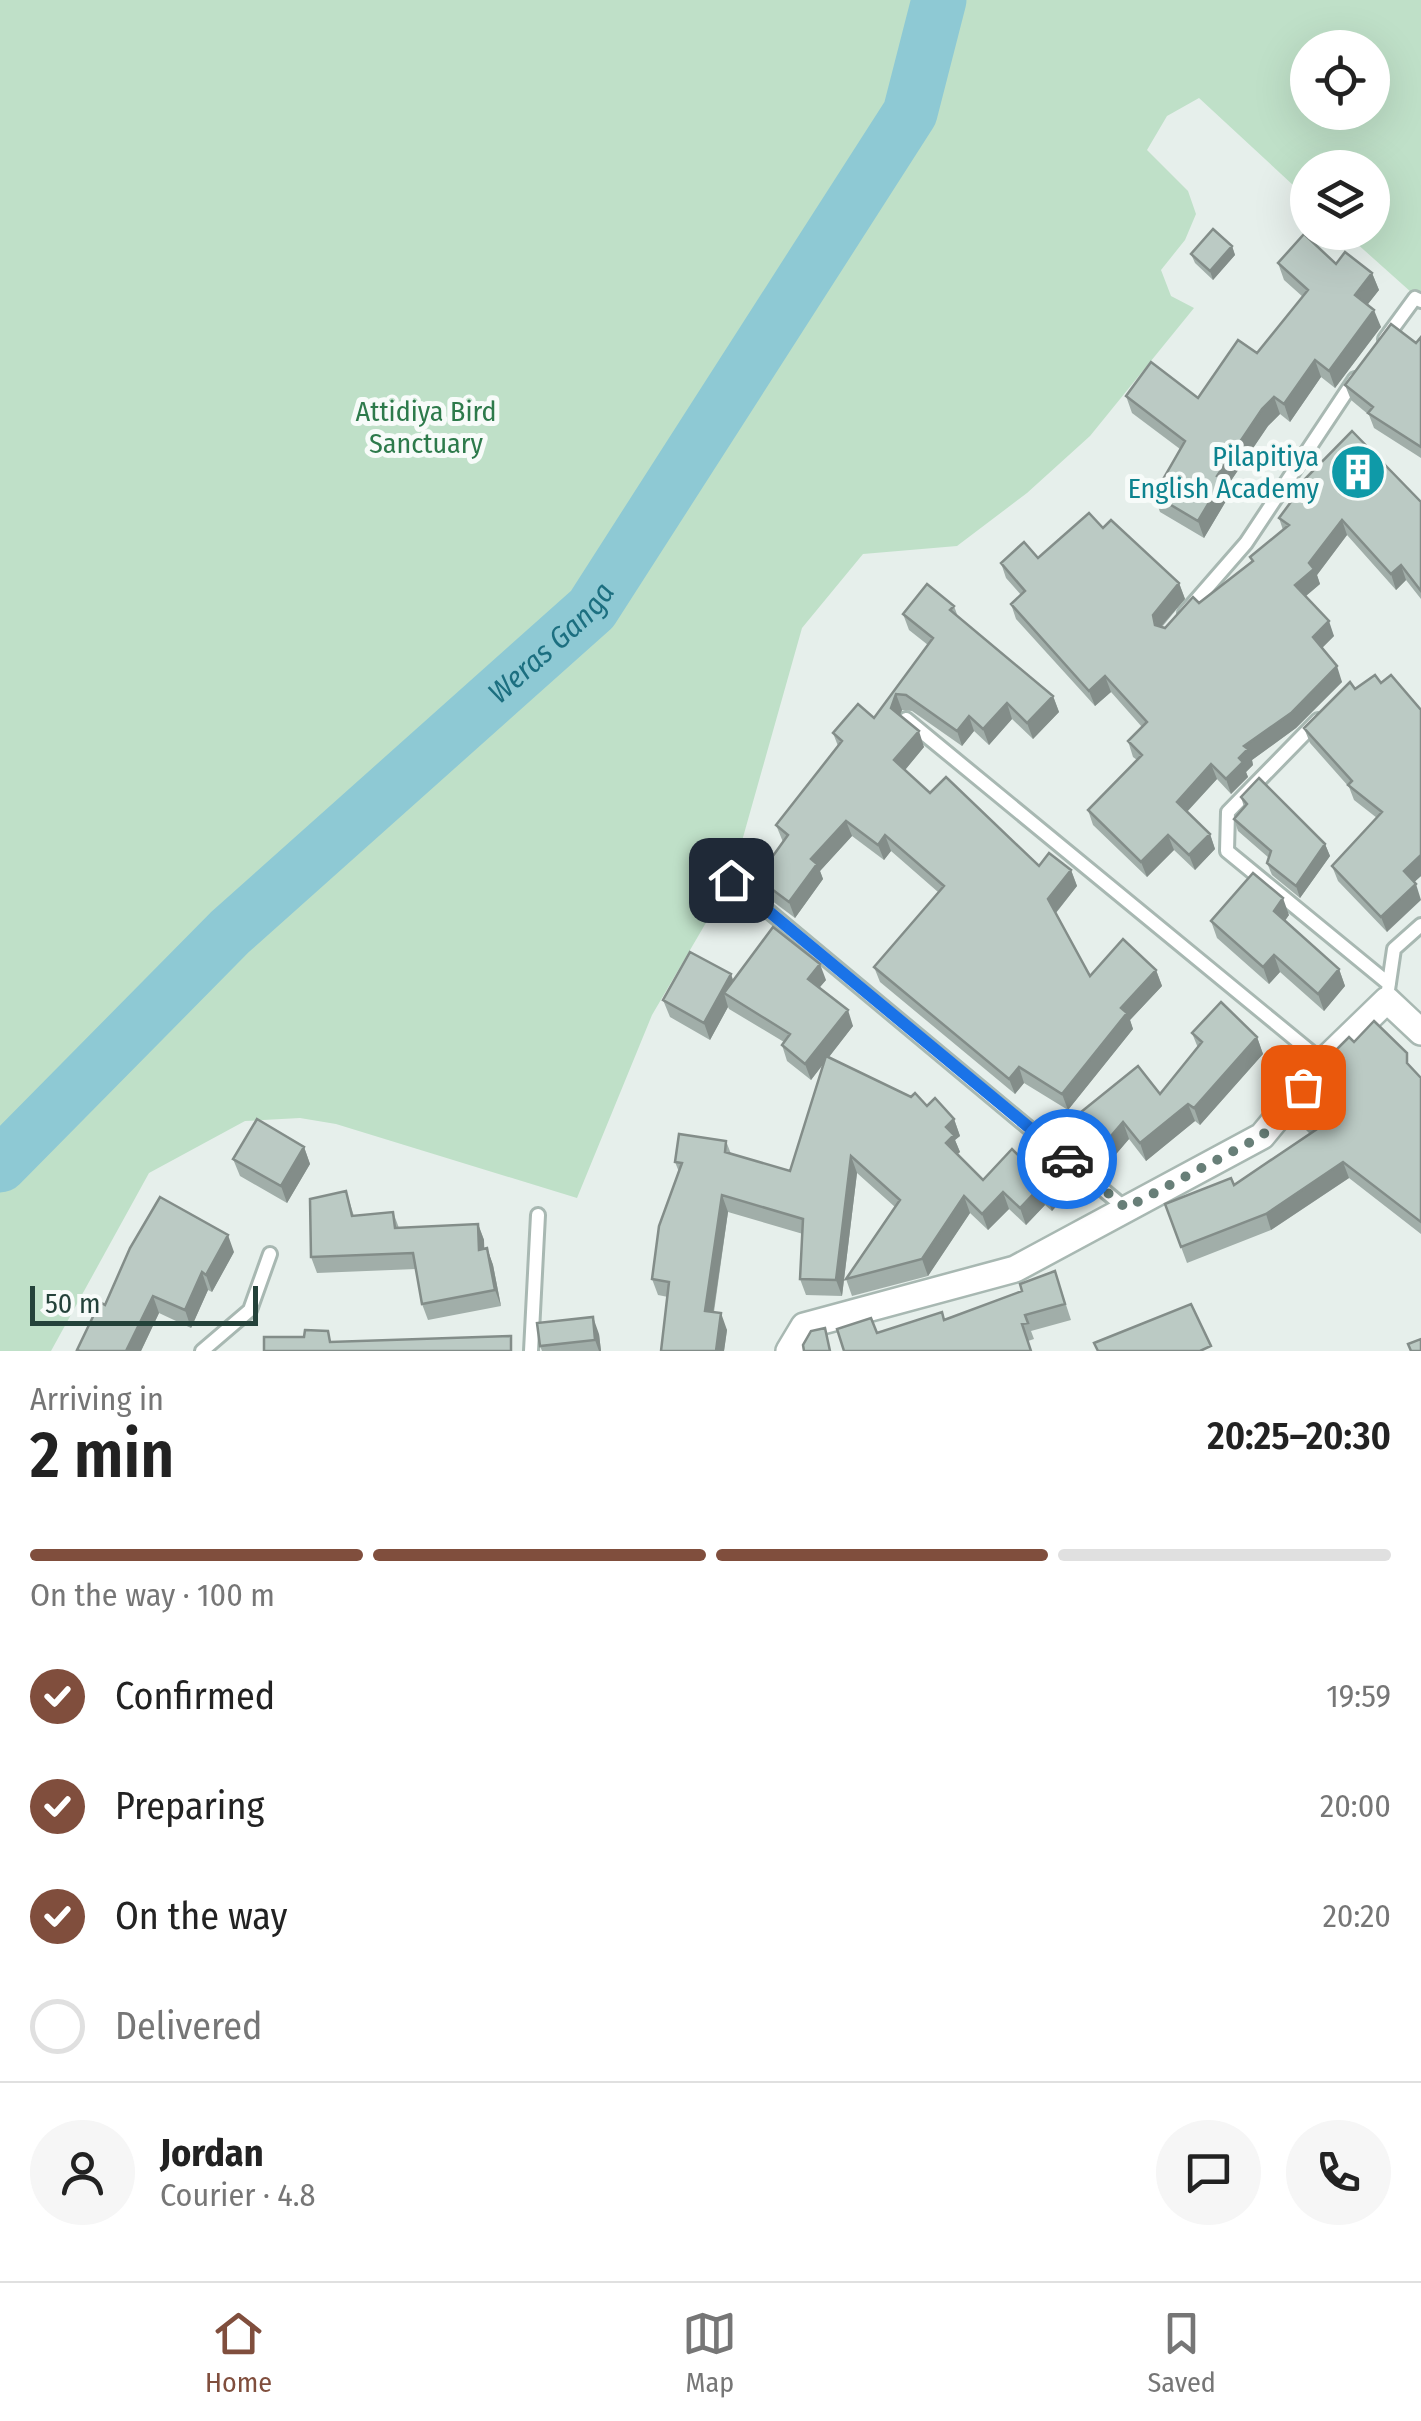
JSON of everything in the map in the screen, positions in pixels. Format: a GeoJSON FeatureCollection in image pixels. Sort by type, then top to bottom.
{"type":"FeatureCollection","features":[{"type":"Feature","properties":{"kind":"street"},"geometry":{"type":"LineString","coordinates":[[789,1351],[804,1326],[1016,1269],[1262,1136],[1388,992],[1421,1032]]}},
{"type":"Feature","properties":{"kind":"lane"},"geometry":{"type":"LineString","coordinates":[[1371,356],[1415,298],[1421,301]]}},
{"type":"Feature","properties":{"kind":"lane"},"geometry":{"type":"LineString","coordinates":[[1181,618],[1246,542],[1360,371]]}},
{"type":"Feature","properties":{"kind":"lane"},"geometry":{"type":"LineString","coordinates":[[1324,714],[1228,812],[1226,851],[1388,992]]}},
{"type":"Feature","properties":{"kind":"lane"},"geometry":{"type":"LineString","coordinates":[[906,719],[1324,1062]]}},
{"type":"Feature","properties":{"kind":"lane"},"geometry":{"type":"LineString","coordinates":[[731,880],[1126,1208]]}},
{"type":"Feature","properties":{"kind":"lane"},"geometry":{"type":"LineString","coordinates":[[1388,992],[1394,949],[1421,925]]}},
{"type":"Feature","properties":{"kind":"lane"},"geometry":{"type":"LineString","coordinates":[[531,1351],[538,1215]]}},
{"type":"Feature","properties":{"kind":"lane"},"geometry":{"type":"LineString","coordinates":[[202,1351],[250,1310],[270,1254]]}},
{"type":"Feature","properties":{"kind":"green space","name":"Attidiya Bird Sanctuary"},"geometry":{"type":"Polygon","coordinates":[[[0,0],[1421,0],[1421,301],[1364,250],[1390,250],[1390,150],[1290,150],[1290,182],[1199,98],[1167,116],[1147,150],[1188,191],[1196,214],[1185,240],[1161,270],[1171,296],[1194,308],[1090,436],[1027,493],[957,546],[863,554],[802,628],[731,880],[652,1015],[577,1198],[336,1124],[300,1118],[245,1121],[149,1173],[51,1351],[0,1351],[0,0]]]}},
{"type":"Feature","properties":{"kind":"building"},"geometry":{"type":"Polygon","coordinates":[[[1213,229],[1232,246],[1210,271],[1191,254],[1213,229]]]}},
{"type":"Feature","properties":{"kind":"building"},"geometry":{"type":"Polygon","coordinates":[[[1290,250],[1321,250],[1336,264],[1345,252],[1372,273],[1355,295],[1374,310],[1329,371],[1315,360],[1284,404],[1274,397],[1262,409],[1217,476],[1223,479],[1198,521],[1154,495],[1185,441],[1126,396],[1151,362],[1198,398],[1238,340],[1257,353],[1308,290],[1278,263],[1290,250]]]}},
{"type":"Feature","properties":{"kind":"building"},"geometry":{"type":"Polygon","coordinates":[[[1391,324],[1416,343],[1421,337],[1421,447],[1368,413],[1373,407],[1345,385],[1391,324]]]}},
{"type":"Feature","properties":{"kind":"building"},"geometry":{"type":"Polygon","coordinates":[[[1352,431],[1421,502],[1421,591],[1401,565],[1391,574],[1342,520],[1309,563],[1314,569],[1295,585],[1329,621],[1313,637],[1337,666],[1291,713],[1244,746],[1248,749],[1239,758],[1243,762],[1226,779],[1211,764],[1177,802],[1210,834],[1189,855],[1168,835],[1141,862],[1088,810],[1142,755],[1128,741],[1147,722],[1105,676],[1089,691],[1011,604],[1025,591],[1001,563],[1024,542],[1038,558],[1089,513],[1103,528],[1111,520],[1179,583],[1153,615],[1155,625],[1165,628],[1193,597],[1199,603],[1253,561],[1250,557],[1289,525],[1279,518],[1302,487],[1299,485],[1352,431]]]}},
{"type":"Feature","properties":{"kind":"building"},"geometry":{"type":"Polygon","coordinates":[[[927,584],[954,606],[950,610],[1053,696],[1027,723],[1007,703],[983,729],[969,716],[957,731],[906,695],[896,694],[891,708],[919,731],[894,760],[930,793],[946,777],[1039,866],[1049,853],[1071,870],[1048,899],[1090,976],[1123,939],[1156,970],[1121,1008],[1127,1013],[1062,1094],[1019,1067],[1009,1079],[874,967],[944,886],[885,835],[878,845],[846,821],[811,859],[817,864],[789,902],[757,878],[788,835],[776,825],[842,741],[833,733],[858,704],[874,718],[933,638],[903,614],[927,584]]]}},
{"type":"Feature","properties":{"kind":"building"},"geometry":{"type":"Polygon","coordinates":[[[1375,675],[1381,683],[1391,675],[1421,710],[1421,855],[1404,871],[1416,884],[1381,917],[1332,866],[1382,812],[1348,785],[1352,781],[1304,728],[1350,682],[1355,689],[1375,675]]]}},
{"type":"Feature","properties":{"kind":"building"},"geometry":{"type":"Polygon","coordinates":[[[1259,778],[1325,844],[1296,886],[1267,863],[1271,851],[1234,819],[1247,804],[1241,797],[1259,778]]]}},
{"type":"Feature","properties":{"kind":"building"},"geometry":{"type":"Polygon","coordinates":[[[1253,873],[1283,898],[1274,911],[1339,969],[1318,994],[1274,955],[1263,967],[1211,921],[1253,873]]]}},
{"type":"Feature","properties":{"kind":"building"},"geometry":{"type":"Polygon","coordinates":[[[773,927],[820,964],[808,979],[848,1010],[805,1064],[782,1045],[790,1034],[724,993],[773,927]]]}},
{"type":"Feature","properties":{"kind":"building"},"geometry":{"type":"Polygon","coordinates":[[[690,952],[731,974],[704,1023],[663,1000],[690,952]]]}},
{"type":"Feature","properties":{"kind":"building"},"geometry":{"type":"Polygon","coordinates":[[[1221,1002],[1257,1037],[1194,1108],[1188,1104],[1140,1143],[1123,1122],[1093,1157],[1060,1129],[1138,1066],[1160,1094],[1202,1042],[1192,1033],[1221,1002]]]}},
{"type":"Feature","properties":{"kind":"building"},"geometry":{"type":"Polygon","coordinates":[[[1374,1021],[1407,1053],[1407,1063],[1421,1078],[1421,1222],[1343,1162],[1266,1214],[1181,1247],[1165,1204],[1231,1178],[1234,1185],[1317,1129],[1292,1106],[1333,1061],[1329,1057],[1349,1037],[1354,1042],[1374,1021]]]}},
{"type":"Feature","properties":{"kind":"building"},"geometry":{"type":"Polygon","coordinates":[[[826,1056],[911,1097],[915,1093],[927,1106],[935,1098],[954,1119],[946,1127],[954,1135],[946,1143],[983,1180],[1012,1149],[1022,1159],[1044,1142],[1072,1166],[1046,1195],[1039,1188],[1020,1208],[1003,1192],[982,1214],[964,1196],[922,1259],[846,1279],[900,1200],[851,1156],[836,1280],[800,1279],[803,1219],[722,1195],[705,1311],[721,1313],[716,1351],[661,1351],[669,1282],[652,1279],[659,1226],[682,1163],[675,1162],[679,1134],[726,1141],[725,1152],[790,1171],[826,1056]]]}},
{"type":"Feature","properties":{"kind":"building"},"geometry":{"type":"Polygon","coordinates":[[[257,1119],[304,1147],[281,1186],[233,1159],[257,1119]]]}},
{"type":"Feature","properties":{"kind":"building"},"geometry":{"type":"Polygon","coordinates":[[[346,1191],[352,1216],[393,1212],[395,1228],[478,1224],[479,1250],[487,1248],[495,1290],[422,1304],[413,1253],[311,1257],[310,1199],[346,1191]]]}},
{"type":"Feature","properties":{"kind":"building"},"geometry":{"type":"Polygon","coordinates":[[[160,1197],[228,1235],[206,1275],[202,1272],[185,1310],[153,1296],[126,1351],[77,1350],[100,1302],[105,1305],[130,1248],[160,1197]]]}},
{"type":"Feature","properties":{"kind":"building"},"geometry":{"type":"Polygon","coordinates":[[[1055,1271],[1065,1304],[1025,1315],[1028,1323],[1022,1324],[1031,1351],[844,1351],[837,1329],[871,1318],[877,1333],[942,1312],[944,1320],[1022,1291],[1020,1284],[1055,1271]]]}},
{"type":"Feature","properties":{"kind":"building"},"geometry":{"type":"Polygon","coordinates":[[[1191,1304],[1211,1346],[1200,1351],[1098,1351],[1094,1343],[1191,1304]]]}},
{"type":"Feature","properties":{"kind":"building"},"geometry":{"type":"Polygon","coordinates":[[[593,1317],[595,1340],[540,1346],[537,1323],[593,1317]]]}},
{"type":"Feature","properties":{"kind":"building"},"geometry":{"type":"Polygon","coordinates":[[[825,1328],[830,1351],[804,1351],[811,1331],[825,1328]]]}},
{"type":"Feature","properties":{"kind":"building"},"geometry":{"type":"Polygon","coordinates":[[[305,1330],[328,1331],[330,1342],[511,1336],[511,1351],[264,1351],[264,1337],[304,1337],[305,1330]]]}},
{"type":"Feature","properties":{"kind":"building"},"geometry":{"type":"Polygon","coordinates":[[[1421,1339],[1421,1351],[1411,1351],[1408,1344],[1421,1339]]]}},
{"type":"Feature","properties":{"kind":"waterway","name":"Weras Ganga"},"geometry":{"type":"LineString","coordinates":[[0,1165],[230,932],[592,609],[910,113],[939,0]]}},
{"type":"Feature","properties":{"kind":"way so far"},"geometry":{"type":"LineString","coordinates":[[1067,1159],[1126,1208],[1262,1136],[1303,1087]]}},
{"type":"Feature","properties":{"kind":"place","name":"Pilapitiya English Academy"},"geometry":{"type":"Point","coordinates":[1358,472]}},
{"type":"Feature","properties":{"kind":"route"},"geometry":{"type":"LineString","coordinates":[[731,880],[1067,1159]]}}]}
